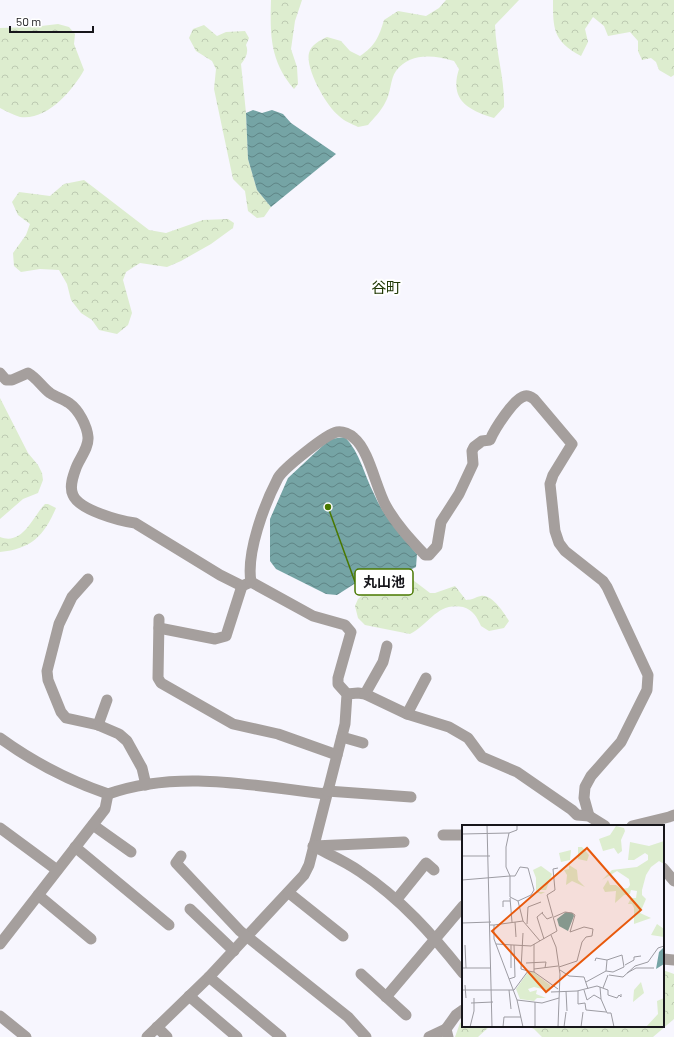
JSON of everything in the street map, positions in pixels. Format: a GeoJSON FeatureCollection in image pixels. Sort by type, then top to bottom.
{"type":"FeatureCollection","features":[{"type":"Feature","properties":{"kind":"street"},"geometry":{"type":"LineString","coordinates":[[0,373],[6,380],[12,380],[28,373],[34,376],[50,393],[69,403],[76,409],[85,426],[88,438],[72,485],[72,493],[78,503],[123,521],[135,523],[220,575],[246,584],[313,616],[349,628],[351,632],[338,678],[338,684],[347,694],[345,724],[304,875],[289,893],[209,977],[147,1037]]}},
{"type":"Feature","properties":{"kind":"street"},"geometry":{"type":"LineString","coordinates":[[337,755],[278,734],[233,724],[161,683],[158,678],[159,623],[215,639],[226,636],[246,584],[257,529],[279,477],[323,438],[337,432],[346,433],[354,438],[359,444],[385,504],[397,523],[425,556],[429,555],[436,546],[441,522],[459,494],[473,464],[472,451],[474,447],[482,441],[490,440],[514,403],[520,398],[526,396],[534,399],[572,444],[553,475],[550,484],[555,531],[559,543],[565,551],[603,581],[648,675],[647,690],[621,742],[591,776],[585,787],[584,798],[588,816],[603,825]]}},
{"type":"Feature","properties":{"kind":"street"},"geometry":{"type":"LineString","coordinates":[[88,579],[72,597],[59,624],[47,671],[48,680],[61,712],[66,718],[98,725],[119,734],[127,740],[142,768],[146,785]]}},
{"type":"Feature","properties":{"kind":"street"},"geometry":{"type":"LineString","coordinates":[[365,694],[383,662],[387,646]]}},
{"type":"Feature","properties":{"kind":"street"},"geometry":{"type":"LineString","coordinates":[[407,714],[426,678]]}},
{"type":"Feature","properties":{"kind":"street"},"geometry":{"type":"LineString","coordinates":[[347,694],[365,694],[407,714],[449,727],[468,738],[482,756],[517,772],[572,810],[576,821],[588,816]]}},
{"type":"Feature","properties":{"kind":"street"},"geometry":{"type":"LineString","coordinates":[[98,725],[107,700]]}},
{"type":"Feature","properties":{"kind":"street"},"geometry":{"type":"LineString","coordinates":[[342,737],[363,743]]}},
{"type":"Feature","properties":{"kind":"street"},"geometry":{"type":"LineString","coordinates":[[0,738],[21,753],[49,768],[108,794],[125,788],[204,780],[327,793],[411,797]]}},
{"type":"Feature","properties":{"kind":"street"},"geometry":{"type":"LineString","coordinates":[[0,944],[105,809],[108,794]]}},
{"type":"Feature","properties":{"kind":"street"},"geometry":{"type":"LineString","coordinates":[[636,825],[674,815]]}},
{"type":"Feature","properties":{"kind":"street"},"geometry":{"type":"LineString","coordinates":[[93,825],[131,852]]}},
{"type":"Feature","properties":{"kind":"street"},"geometry":{"type":"LineString","coordinates":[[0,828],[57,870]]}},
{"type":"Feature","properties":{"kind":"street"},"geometry":{"type":"LineString","coordinates":[[443,834],[462,835]]}},
{"type":"Feature","properties":{"kind":"street"},"geometry":{"type":"LineString","coordinates":[[313,846],[404,842]]}},
{"type":"Feature","properties":{"kind":"street"},"geometry":{"type":"LineString","coordinates":[[313,846],[358,870],[397,899],[426,927],[462,972]]}},
{"type":"Feature","properties":{"kind":"street"},"geometry":{"type":"LineString","coordinates":[[75,847],[169,924]]}},
{"type":"Feature","properties":{"kind":"street"},"geometry":{"type":"LineString","coordinates":[[181,856],[176,863],[207,890],[247,936],[348,1017],[366,1037]]}},
{"type":"Feature","properties":{"kind":"street"},"geometry":{"type":"LineString","coordinates":[[397,899],[426,863],[434,870]]}},
{"type":"Feature","properties":{"kind":"street"},"geometry":{"type":"LineString","coordinates":[[664,869],[673,878]]}},
{"type":"Feature","properties":{"kind":"street"},"geometry":{"type":"LineString","coordinates":[[289,893],[343,936]]}},
{"type":"Feature","properties":{"kind":"street"},"geometry":{"type":"LineString","coordinates":[[38,895],[91,939]]}},
{"type":"Feature","properties":{"kind":"street"},"geometry":{"type":"LineString","coordinates":[[386,997],[436,940],[462,907]]}},
{"type":"Feature","properties":{"kind":"street"},"geometry":{"type":"LineString","coordinates":[[190,908],[234,951]]}},
{"type":"Feature","properties":{"kind":"street"},"geometry":{"type":"LineString","coordinates":[[664,959],[674,960]]}},
{"type":"Feature","properties":{"kind":"street"},"geometry":{"type":"LineString","coordinates":[[361,974],[406,1016]]}},
{"type":"Feature","properties":{"kind":"street"},"geometry":{"type":"LineString","coordinates":[[209,977],[281,1037]]}},
{"type":"Feature","properties":{"kind":"street"},"geometry":{"type":"LineString","coordinates":[[189,996],[237,1037]]}},
{"type":"Feature","properties":{"kind":"street"},"geometry":{"type":"LineString","coordinates":[[429,1037],[447,1033],[456,1015],[462,1011]]}},
{"type":"Feature","properties":{"kind":"street"},"geometry":{"type":"LineString","coordinates":[[0,1016],[26,1037]]}},
{"type":"Feature","properties":{"kind":"street"},"geometry":{"type":"LineString","coordinates":[[157,1027],[168,1037]]}},
{"type":"Feature","properties":{"kind":"green space"},"geometry":{"type":"Polygon","coordinates":[[[271,0],[302,0],[295,21],[291,49],[297,67],[298,84],[294,89],[280,68],[273,47],[271,0]]]}},
{"type":"Feature","properties":{"kind":"green space"},"geometry":{"type":"Polygon","coordinates":[[[446,0],[519,0],[495,25],[503,86],[504,107],[494,118],[476,111],[463,102],[457,89],[459,69],[454,61],[438,57],[415,58],[402,65],[394,74],[387,99],[379,112],[368,125],[358,127],[343,119],[334,111],[323,96],[310,68],[309,53],[314,45],[327,37],[341,41],[350,51],[360,56],[376,41],[384,20],[398,11],[426,16],[439,8],[446,0]]]}},
{"type":"Feature","properties":{"kind":"green space"},"geometry":{"type":"Polygon","coordinates":[[[553,0],[674,0],[674,75],[671,77],[659,70],[656,62],[651,58],[642,60],[638,51],[638,41],[630,32],[608,36],[604,26],[593,17],[585,29],[588,42],[581,56],[565,45],[556,33],[553,19],[553,0]]]}},
{"type":"Feature","properties":{"kind":"green space"},"geometry":{"type":"Polygon","coordinates":[[[58,24],[69,27],[75,34],[74,44],[84,70],[79,78],[66,95],[49,109],[40,114],[30,117],[20,117],[0,108],[0,28],[33,27],[58,24]]]}},
{"type":"Feature","properties":{"kind":"green space"},"geometry":{"type":"Polygon","coordinates":[[[204,25],[217,36],[226,32],[245,31],[249,38],[246,45],[246,55],[241,64],[246,113],[248,159],[257,190],[271,207],[264,217],[257,218],[248,211],[245,191],[233,179],[214,89],[216,69],[212,61],[196,51],[189,38],[193,29],[204,25]]]}},
{"type":"Feature","properties":{"kind":"green space"},"geometry":{"type":"Polygon","coordinates":[[[84,180],[149,230],[166,233],[203,220],[228,219],[234,223],[233,228],[211,244],[181,261],[167,267],[140,263],[126,272],[123,280],[132,313],[128,325],[117,334],[99,330],[92,320],[81,313],[71,300],[67,284],[59,270],[40,269],[21,272],[14,266],[13,253],[26,235],[30,224],[18,215],[12,202],[19,192],[50,196],[64,184],[84,180]]]}},
{"type":"Feature","properties":{"kind":"green space"},"geometry":{"type":"Polygon","coordinates":[[[0,398],[28,453],[38,465],[42,473],[43,480],[38,493],[23,499],[0,519],[0,398]]]}},
{"type":"Feature","properties":{"kind":"green space"},"geometry":{"type":"Polygon","coordinates":[[[45,504],[56,508],[47,526],[41,533],[28,544],[20,548],[0,552],[0,537],[8,539],[21,534],[45,504]]]}},
{"type":"Feature","properties":{"kind":"green space"},"geometry":{"type":"Polygon","coordinates":[[[409,577],[430,593],[435,593],[455,586],[466,600],[485,596],[497,605],[509,621],[504,628],[489,631],[481,626],[472,612],[463,607],[454,606],[440,611],[410,634],[365,625],[358,618],[355,606],[358,599],[366,592],[396,583],[409,577]]]}},
{"type":"Feature","properties":{"kind":"green space"},"geometry":{"type":"Polygon","coordinates":[[[664,970],[674,974],[674,1019],[653,1037],[542,1037],[534,1029],[529,1027],[664,1027],[664,970]]]}},
{"type":"Feature","properties":{"kind":"green space"},"geometry":{"type":"Polygon","coordinates":[[[462,1022],[462,1027],[489,1027],[478,1037],[455,1037],[460,1023],[462,1022]]]}},
{"type":"Feature","properties":{"kind":"water"},"geometry":{"type":"Polygon","coordinates":[[[253,110],[262,113],[272,110],[283,114],[291,123],[336,154],[271,207],[257,190],[248,159],[246,113],[253,110]]]}},
{"type":"Feature","properties":{"kind":"water"},"geometry":{"type":"Polygon","coordinates":[[[345,437],[358,457],[378,502],[393,526],[417,554],[416,567],[394,578],[362,579],[337,595],[326,594],[276,569],[270,561],[270,519],[288,478],[330,439],[345,437]]]}},
{"type":"Feature","properties":{"kind":"place","name":"丸山池"},"geometry":{"type":"Point","coordinates":[328,507]}},
{"type":"Feature","properties":{"kind":"district","name":"谷町"},"geometry":{"type":"Point","coordinates":[386,288]}}]}
